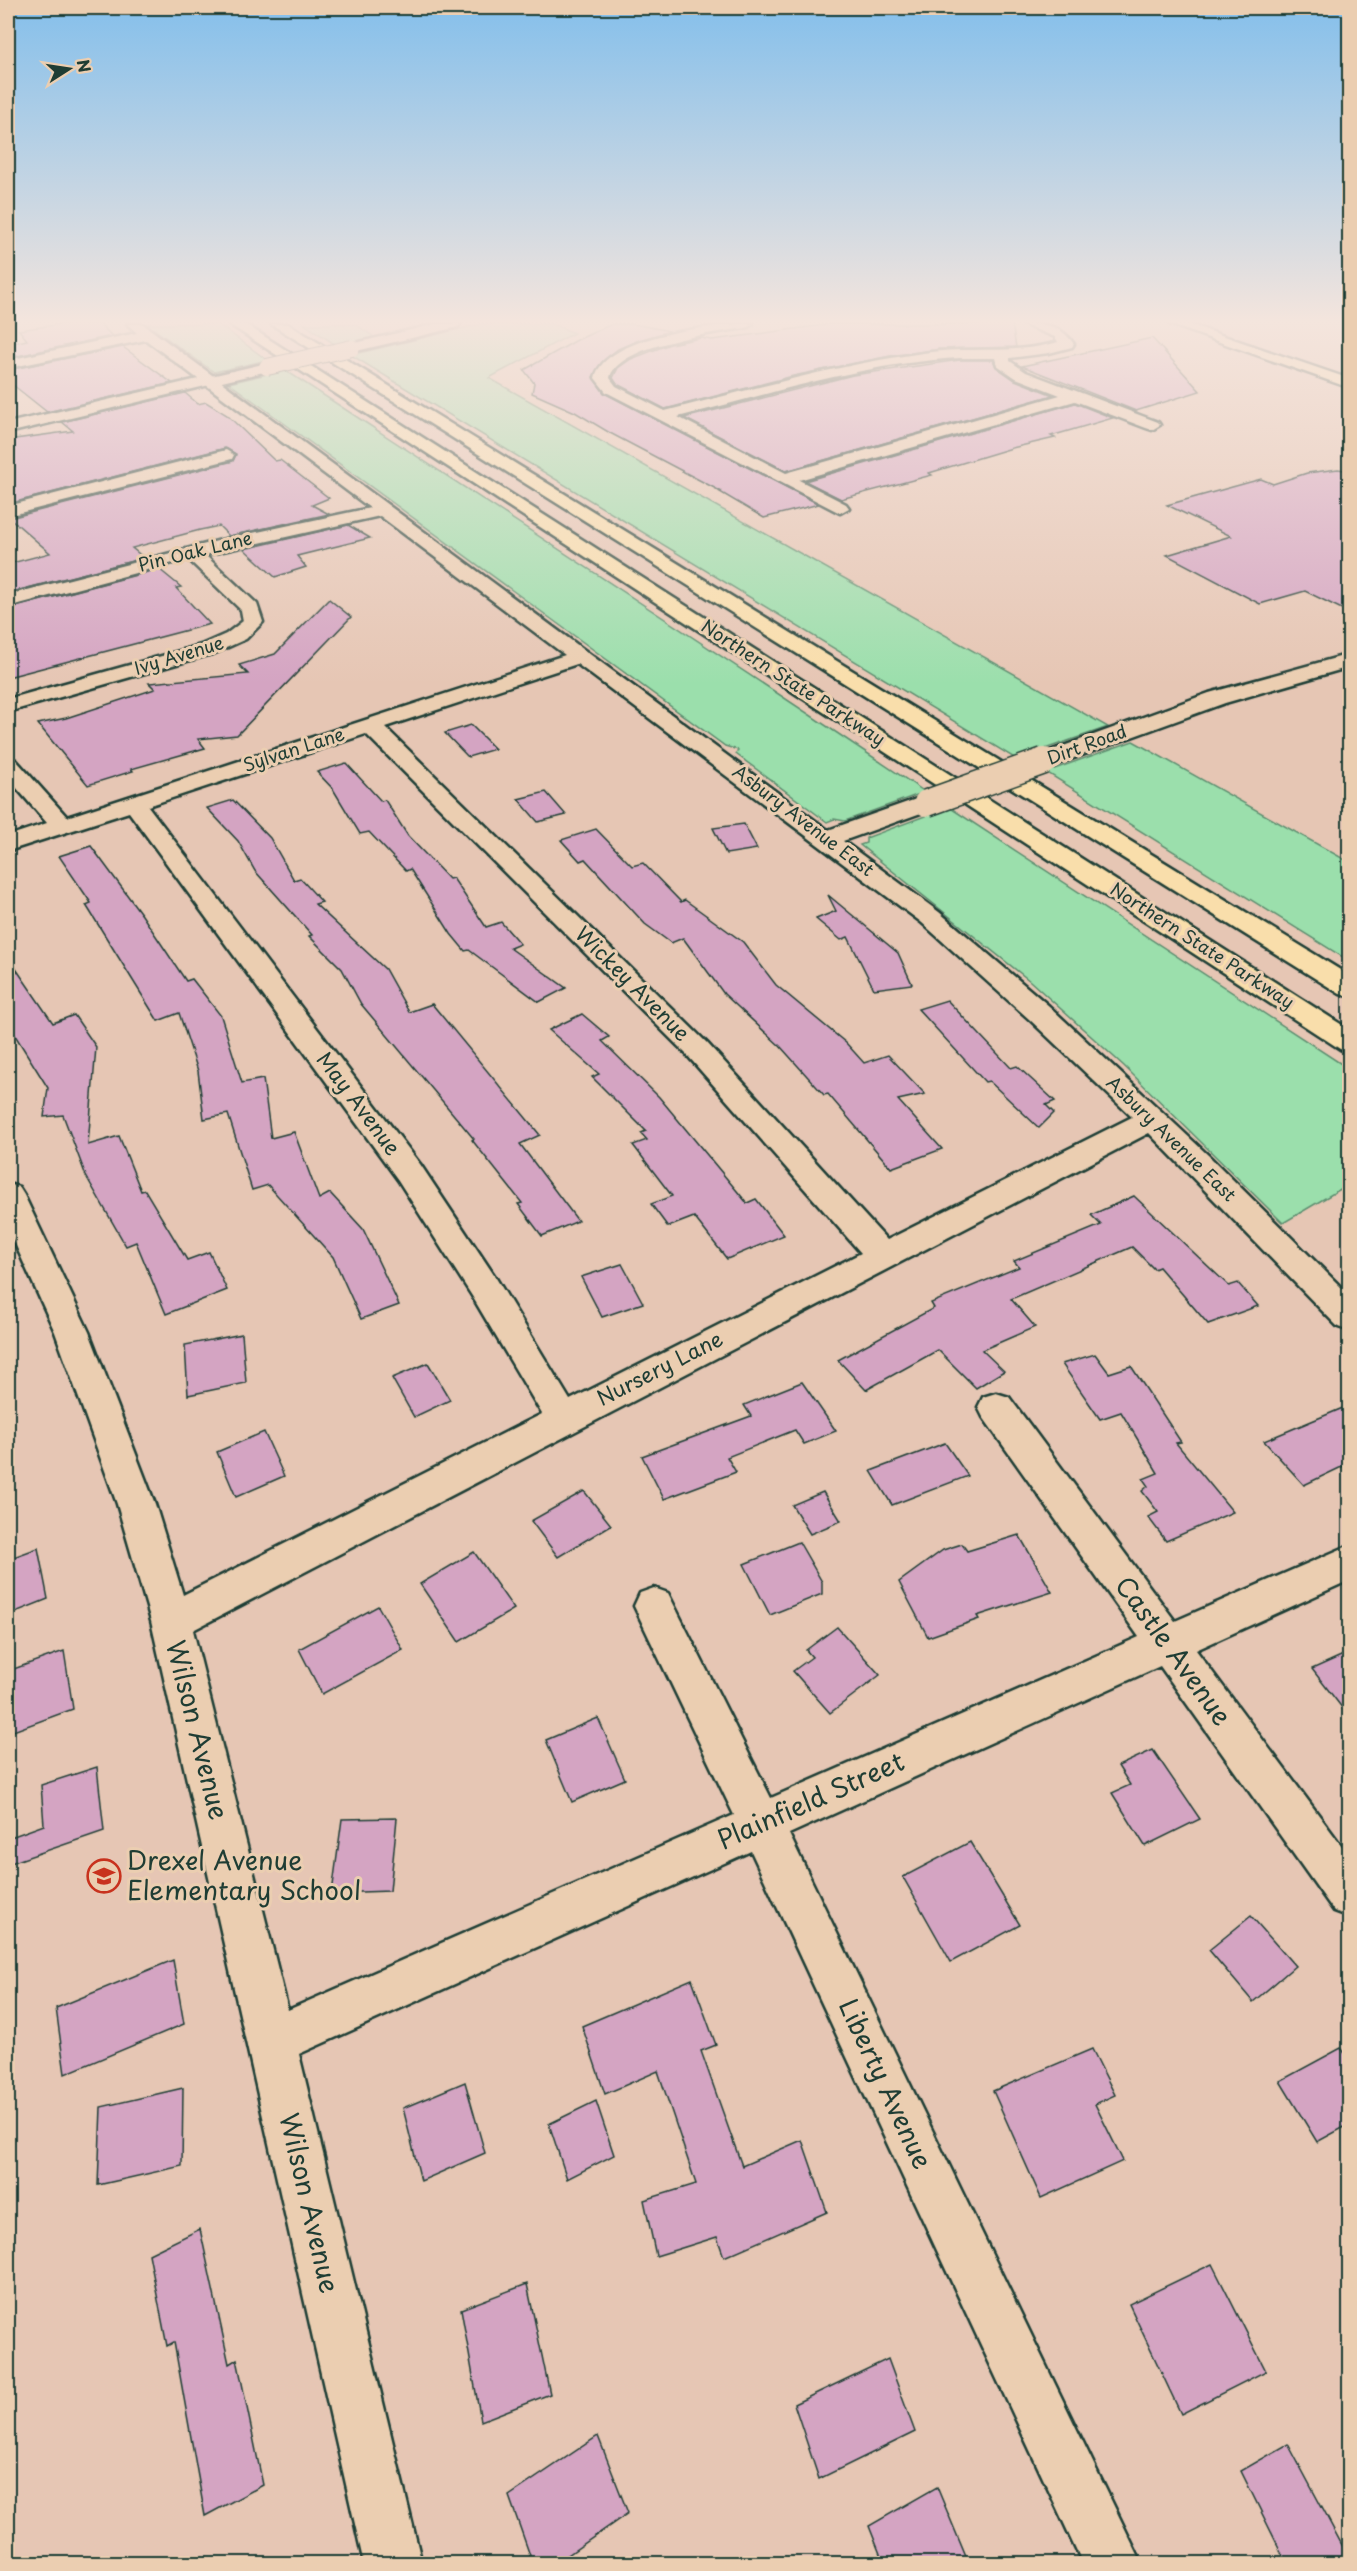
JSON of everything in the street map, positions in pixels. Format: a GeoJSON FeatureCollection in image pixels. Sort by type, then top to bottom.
{"type":"FeatureCollection","features":[{"type":"Feature","properties":{"kind":"main road","name":"Northern State Parkway"},"geometry":{"type":"LineString","coordinates":[[422,444],[1350,1043]]}},
{"type":"Feature","properties":{"kind":"main road","name":"Northern State Parkway"},"geometry":{"type":"LineString","coordinates":[[472,444],[1350,988]]}},
{"type":"Feature","properties":{"kind":"street","name":"Asbury Avenue East"},"geometry":{"type":"LineString","coordinates":[[295,444],[827,838],[998,974],[1152,1119],[1350,1318]]}},
{"type":"Feature","properties":{"kind":"street"},"geometry":{"type":"LineString","coordinates":[[718,444],[840,508]]}},
{"type":"Feature","properties":{"kind":"street"},"geometry":{"type":"LineString","coordinates":[[784,478],[905,444]]}},
{"type":"Feature","properties":{"kind":"street"},"geometry":{"type":"LineString","coordinates":[[8,511],[226,455]]}},
{"type":"Feature","properties":{"kind":"street","name":"Pin Oak Lane"},"geometry":{"type":"LineString","coordinates":[[8,601],[275,532],[384,510]]}},
{"type":"Feature","properties":{"kind":"street","name":"Ivy Avenue"},"geometry":{"type":"LineString","coordinates":[[8,706],[208,649],[229,641],[248,629],[253,622],[250,608],[192,553]]}},
{"type":"Feature","properties":{"kind":"street","name":"Sylvan Lane"},"geometry":{"type":"LineString","coordinates":[[8,844],[581,656]]}},
{"type":"Feature","properties":{"kind":"street","name":"Dirt Road"},"geometry":{"type":"LineString","coordinates":[[827,838],[1217,698],[1350,660]]}},
{"type":"Feature","properties":{"kind":"street","name":"Wickey Avenue"},"geometry":{"type":"LineString","coordinates":[[370,725],[697,1049],[881,1255]]}},
{"type":"Feature","properties":{"kind":"street"},"geometry":{"type":"LineString","coordinates":[[8,765],[63,826]]}},
{"type":"Feature","properties":{"kind":"street","name":"May Avenue"},"geometry":{"type":"LineString","coordinates":[[134,803],[409,1172],[484,1287],[563,1419]]}},
{"type":"Feature","properties":{"kind":"street","name":"Nursery Lane"},"geometry":{"type":"LineString","coordinates":[[171,1621],[881,1255],[1152,1119]]}},
{"type":"Feature","properties":{"kind":"street","name":"Wilson Avenue"},"geometry":{"type":"LineString","coordinates":[[8,1196],[72,1332],[136,1504],[171,1621],[272,2042],[393,2564]]}},
{"type":"Feature","properties":{"kind":"street","name":"Castle Avenue"},"geometry":{"type":"LineString","coordinates":[[996,1407],[1350,1895]]}},
{"type":"Feature","properties":{"kind":"street","name":"Plainfield Street"},"geometry":{"type":"LineString","coordinates":[[272,2042],[1350,1562]]}},
{"type":"Feature","properties":{"kind":"street","name":"Liberty Avenue"},"geometry":{"type":"LineString","coordinates":[[654,1606],[1113,2564]]}},
{"type":"Feature","properties":{"kind":"green space"},"geometry":{"type":"Polygon","coordinates":[[[312,444],[398,444],[925,792],[845,821],[834,819],[827,822],[736,754],[738,750],[725,746],[312,444]]]}},
{"type":"Feature","properties":{"kind":"green space"},"geometry":{"type":"Polygon","coordinates":[[[497,444],[606,444],[1108,727],[1016,759],[497,444]]]}},
{"type":"Feature","properties":{"kind":"green space"},"geometry":{"type":"Polygon","coordinates":[[[1133,741],[1349,862],[1349,961],[1046,772],[1133,741]]]}},
{"type":"Feature","properties":{"kind":"green space"},"geometry":{"type":"Polygon","coordinates":[[[949,807],[1349,1069],[1349,1184],[1283,1223],[1124,1066],[1030,981],[860,845],[866,843],[866,838],[949,807]]]}},
{"type":"Feature","properties":{"kind":"building"},"geometry":{"type":"Polygon","coordinates":[[[8,444],[257,444],[275,461],[280,460],[329,498],[312,505],[329,514],[229,536],[219,526],[200,530],[132,548],[144,558],[8,593],[8,564],[50,553],[10,518],[233,461],[236,454],[225,448],[8,504],[8,444]]]}},
{"type":"Feature","properties":{"kind":"building"},"geometry":{"type":"Polygon","coordinates":[[[631,444],[703,444],[819,504],[764,518],[720,492],[722,492],[631,444]]]}},
{"type":"Feature","properties":{"kind":"building"},"geometry":{"type":"Polygon","coordinates":[[[734,444],[881,444],[786,471],[734,444]]]}},
{"type":"Feature","properties":{"kind":"building"},"geometry":{"type":"Polygon","coordinates":[[[933,444],[1029,444],[929,473],[932,475],[841,499],[805,481],[933,444]]]}},
{"type":"Feature","properties":{"kind":"building"},"geometry":{"type":"Polygon","coordinates":[[[1338,469],[1350,471],[1350,613],[1305,591],[1260,604],[1167,555],[1231,536],[1167,505],[1261,479],[1273,484],[1307,473],[1338,469]]]}},
{"type":"Feature","properties":{"kind":"building"},"geometry":{"type":"Polygon","coordinates":[[[348,525],[370,538],[297,556],[306,567],[275,577],[244,549],[348,525]]]}},
{"type":"Feature","properties":{"kind":"building"},"geometry":{"type":"Polygon","coordinates":[[[159,569],[181,587],[176,588],[210,624],[8,677],[8,609],[159,569]]]}},
{"type":"Feature","properties":{"kind":"building"},"geometry":{"type":"Polygon","coordinates":[[[329,599],[351,617],[237,735],[198,739],[205,748],[131,769],[133,771],[88,785],[38,724],[66,718],[155,689],[149,683],[248,674],[239,665],[275,654],[329,599]]]}},
{"type":"Feature","properties":{"kind":"building"},"geometry":{"type":"Polygon","coordinates":[[[471,725],[495,749],[468,757],[445,733],[471,725]]]}},
{"type":"Feature","properties":{"kind":"building"},"geometry":{"type":"Polygon","coordinates":[[[346,763],[381,801],[385,800],[408,836],[449,879],[453,878],[486,927],[501,922],[520,944],[510,948],[566,988],[539,1002],[469,950],[465,951],[451,934],[410,869],[406,871],[369,832],[360,834],[333,789],[317,772],[346,763]]]}},
{"type":"Feature","properties":{"kind":"building"},"geometry":{"type":"Polygon","coordinates":[[[546,792],[566,815],[538,822],[518,799],[546,792]]]}},
{"type":"Feature","properties":{"kind":"building"},"geometry":{"type":"Polygon","coordinates":[[[233,800],[270,838],[294,880],[300,878],[322,902],[315,904],[385,969],[409,1012],[432,1004],[540,1135],[520,1144],[578,1221],[542,1236],[518,1204],[522,1203],[472,1140],[474,1139],[361,1004],[342,969],[309,936],[312,935],[255,871],[238,841],[207,808],[233,800]]]}},
{"type":"Feature","properties":{"kind":"building"},"geometry":{"type":"Polygon","coordinates":[[[744,824],[757,849],[726,854],[713,828],[744,824]]]}},
{"type":"Feature","properties":{"kind":"building"},"geometry":{"type":"Polygon","coordinates":[[[596,829],[632,866],[643,863],[681,902],[685,900],[743,942],[776,985],[846,1043],[864,1063],[888,1055],[925,1094],[898,1100],[942,1149],[891,1168],[828,1094],[824,1095],[780,1046],[724,994],[683,938],[671,943],[645,924],[585,859],[580,861],[561,840],[596,829]]]}},
{"type":"Feature","properties":{"kind":"building"},"geometry":{"type":"Polygon","coordinates":[[[91,846],[142,915],[186,981],[192,979],[221,1016],[242,1083],[263,1079],[271,1138],[294,1132],[319,1199],[330,1193],[363,1229],[399,1305],[361,1319],[333,1257],[268,1185],[252,1190],[228,1114],[204,1119],[198,1071],[179,1013],[158,1021],[86,905],[91,903],[59,856],[91,846]]]}},
{"type":"Feature","properties":{"kind":"building"},"geometry":{"type":"Polygon","coordinates":[[[828,895],[898,953],[912,984],[874,989],[848,937],[841,940],[816,919],[836,911],[828,895]]]}},
{"type":"Feature","properties":{"kind":"building"},"geometry":{"type":"Polygon","coordinates":[[[8,957],[53,1023],[74,1015],[96,1047],[88,1145],[119,1136],[141,1191],[145,1190],[187,1260],[209,1252],[227,1290],[166,1314],[136,1242],[126,1246],[86,1176],[63,1115],[44,1117],[48,1088],[8,1024],[8,957]]]}},
{"type":"Feature","properties":{"kind":"building"},"geometry":{"type":"Polygon","coordinates":[[[947,1000],[1011,1068],[1017,1066],[1055,1101],[1046,1105],[1054,1113],[1039,1128],[989,1081],[985,1082],[918,1009],[947,1000]]]}},
{"type":"Feature","properties":{"kind":"building"},"geometry":{"type":"Polygon","coordinates":[[[582,1014],[609,1037],[602,1041],[659,1097],[747,1203],[756,1199],[784,1235],[727,1259],[694,1217],[668,1227],[651,1204],[672,1196],[633,1145],[647,1140],[641,1133],[646,1131],[592,1077],[599,1074],[549,1030],[582,1014]]]}},
{"type":"Feature","properties":{"kind":"building"},"geometry":{"type":"Polygon","coordinates":[[[1134,1196],[1229,1286],[1238,1283],[1258,1306],[1208,1324],[1159,1267],[1154,1269],[1132,1247],[1011,1299],[1035,1327],[982,1350],[1004,1371],[976,1388],[938,1350],[866,1390],[838,1360],[934,1308],[931,1303],[1019,1267],[1014,1261],[1101,1225],[1091,1215],[1134,1196]]]}},
{"type":"Feature","properties":{"kind":"building"},"geometry":{"type":"Polygon","coordinates":[[[622,1264],[643,1303],[602,1317],[581,1277],[622,1264]]]}},
{"type":"Feature","properties":{"kind":"building"},"geometry":{"type":"Polygon","coordinates":[[[242,1334],[246,1383],[188,1395],[185,1345],[242,1334]]]}},
{"type":"Feature","properties":{"kind":"building"},"geometry":{"type":"Polygon","coordinates":[[[1095,1354],[1109,1373],[1131,1366],[1181,1442],[1176,1443],[1233,1512],[1166,1541],[1148,1517],[1158,1512],[1142,1491],[1148,1486],[1143,1479],[1158,1473],[1121,1412],[1100,1419],[1062,1364],[1095,1354]]]}},
{"type":"Feature","properties":{"kind":"building"},"geometry":{"type":"Polygon","coordinates":[[[428,1363],[450,1400],[414,1417],[392,1378],[428,1363]]]}},
{"type":"Feature","properties":{"kind":"building"},"geometry":{"type":"Polygon","coordinates":[[[802,1382],[836,1431],[804,1444],[795,1430],[727,1457],[736,1472],[664,1499],[642,1456],[751,1416],[744,1405],[802,1382]]]}},
{"type":"Feature","properties":{"kind":"building"},"geometry":{"type":"Polygon","coordinates":[[[1350,1405],[1350,1463],[1304,1485],[1264,1441],[1350,1405]]]}},
{"type":"Feature","properties":{"kind":"building"},"geometry":{"type":"Polygon","coordinates":[[[264,1432],[284,1476],[236,1497],[217,1452],[264,1432]]]}},
{"type":"Feature","properties":{"kind":"building"},"geometry":{"type":"Polygon","coordinates":[[[945,1443],[968,1476],[892,1505],[871,1471],[945,1443]]]}},
{"type":"Feature","properties":{"kind":"building"},"geometry":{"type":"Polygon","coordinates":[[[584,1491],[611,1525],[558,1557],[531,1521],[584,1491]]]}},
{"type":"Feature","properties":{"kind":"building"},"geometry":{"type":"Polygon","coordinates":[[[823,1492],[841,1521],[810,1534],[792,1505],[823,1492]]]}},
{"type":"Feature","properties":{"kind":"building"},"geometry":{"type":"Polygon","coordinates":[[[1019,1535],[1052,1592],[977,1616],[979,1619],[928,1637],[899,1582],[943,1550],[962,1544],[967,1551],[1019,1535]]]}},
{"type":"Feature","properties":{"kind":"building"},"geometry":{"type":"Polygon","coordinates":[[[799,1542],[822,1582],[822,1594],[770,1615],[744,1564],[799,1542]]]}},
{"type":"Feature","properties":{"kind":"building"},"geometry":{"type":"Polygon","coordinates":[[[38,1548],[48,1599],[8,1615],[8,1559],[38,1548]]]}},
{"type":"Feature","properties":{"kind":"building"},"geometry":{"type":"Polygon","coordinates":[[[474,1552],[514,1609],[459,1642],[420,1584],[474,1552]]]}},
{"type":"Feature","properties":{"kind":"building"},"geometry":{"type":"Polygon","coordinates":[[[378,1606],[403,1650],[322,1694],[299,1649],[378,1606]]]}},
{"type":"Feature","properties":{"kind":"building"},"geometry":{"type":"Polygon","coordinates":[[[837,1627],[880,1675],[830,1713],[793,1671],[812,1657],[806,1650],[837,1627]]]}},
{"type":"Feature","properties":{"kind":"building"},"geometry":{"type":"Polygon","coordinates":[[[64,1651],[73,1709],[8,1733],[8,1671],[64,1651]]]}},
{"type":"Feature","properties":{"kind":"building"},"geometry":{"type":"Polygon","coordinates":[[[1350,1652],[1350,1718],[1312,1669],[1350,1652]]]}},
{"type":"Feature","properties":{"kind":"building"},"geometry":{"type":"Polygon","coordinates":[[[598,1718],[625,1779],[572,1802],[546,1740],[598,1718]]]}},
{"type":"Feature","properties":{"kind":"building"},"geometry":{"type":"Polygon","coordinates":[[[1153,1750],[1200,1819],[1145,1846],[1112,1793],[1130,1785],[1118,1766],[1153,1750]]]}},
{"type":"Feature","properties":{"kind":"building"},"geometry":{"type":"Polygon","coordinates":[[[97,1767],[104,1831],[8,1864],[8,1838],[44,1825],[41,1785],[97,1767]]]}},
{"type":"Feature","properties":{"kind":"building"},"geometry":{"type":"Polygon","coordinates":[[[397,1818],[390,1891],[332,1893],[342,1819],[397,1818]]]}},
{"type":"Feature","properties":{"kind":"building"},"geometry":{"type":"Polygon","coordinates":[[[970,1842],[1020,1925],[951,1962],[903,1877],[970,1842]]]}},
{"type":"Feature","properties":{"kind":"building"},"geometry":{"type":"Polygon","coordinates":[[[1251,1916],[1295,1966],[1253,2002],[1209,1950],[1251,1916]]]}},
{"type":"Feature","properties":{"kind":"building"},"geometry":{"type":"Polygon","coordinates":[[[173,1960],[184,2024],[65,2074],[56,2008],[173,1960]]]}},
{"type":"Feature","properties":{"kind":"building"},"geometry":{"type":"Polygon","coordinates":[[[692,1979],[716,2045],[701,2051],[742,2166],[802,2140],[827,2212],[724,2257],[717,2237],[656,2256],[644,2200],[696,2184],[658,2071],[605,2094],[582,2026],[692,1979]]]}},
{"type":"Feature","properties":{"kind":"building"},"geometry":{"type":"Polygon","coordinates":[[[1341,2048],[1350,2060],[1350,2124],[1317,2142],[1280,2081],[1341,2048]]]}},
{"type":"Feature","properties":{"kind":"building"},"geometry":{"type":"Polygon","coordinates":[[[1092,2049],[1115,2095],[1095,2104],[1123,2161],[1041,2198],[993,2091],[1092,2049]]]}},
{"type":"Feature","properties":{"kind":"building"},"geometry":{"type":"Polygon","coordinates":[[[465,2082],[485,2153],[421,2181],[403,2108],[465,2082]]]}},
{"type":"Feature","properties":{"kind":"building"},"geometry":{"type":"Polygon","coordinates":[[[183,2088],[182,2166],[98,2185],[101,2107],[183,2088]]]}},
{"type":"Feature","properties":{"kind":"building"},"geometry":{"type":"Polygon","coordinates":[[[596,2101],[614,2155],[567,2179],[549,2124],[596,2101]]]}},
{"type":"Feature","properties":{"kind":"building"},"geometry":{"type":"Polygon","coordinates":[[[200,2229],[229,2364],[237,2359],[263,2485],[205,2516],[174,2342],[167,2346],[149,2254],[200,2229]]]}},
{"type":"Feature","properties":{"kind":"building"},"geometry":{"type":"Polygon","coordinates":[[[1212,2264],[1266,2371],[1181,2414],[1129,2304],[1212,2264]]]}},
{"type":"Feature","properties":{"kind":"building"},"geometry":{"type":"Polygon","coordinates":[[[527,2284],[550,2394],[481,2421],[461,2309],[527,2284]]]}},
{"type":"Feature","properties":{"kind":"building"},"geometry":{"type":"Polygon","coordinates":[[[888,2359],[915,2432],[819,2479],[794,2404],[888,2359]]]}},
{"type":"Feature","properties":{"kind":"building"},"geometry":{"type":"Polygon","coordinates":[[[598,2436],[628,2513],[555,2564],[533,2564],[509,2496],[598,2436]]]}},
{"type":"Feature","properties":{"kind":"building"},"geometry":{"type":"Polygon","coordinates":[[[1288,2444],[1350,2560],[1350,2564],[1287,2564],[1241,2471],[1288,2444]]]}},
{"type":"Feature","properties":{"kind":"building"},"geometry":{"type":"Polygon","coordinates":[[[937,2487],[969,2564],[884,2564],[869,2526],[937,2487]]]}},
{"type":"Feature","properties":{"kind":"place","name":"Drexel Avenue Elementary School"},"geometry":{"type":"Point","coordinates":[104,1876]}}]}
